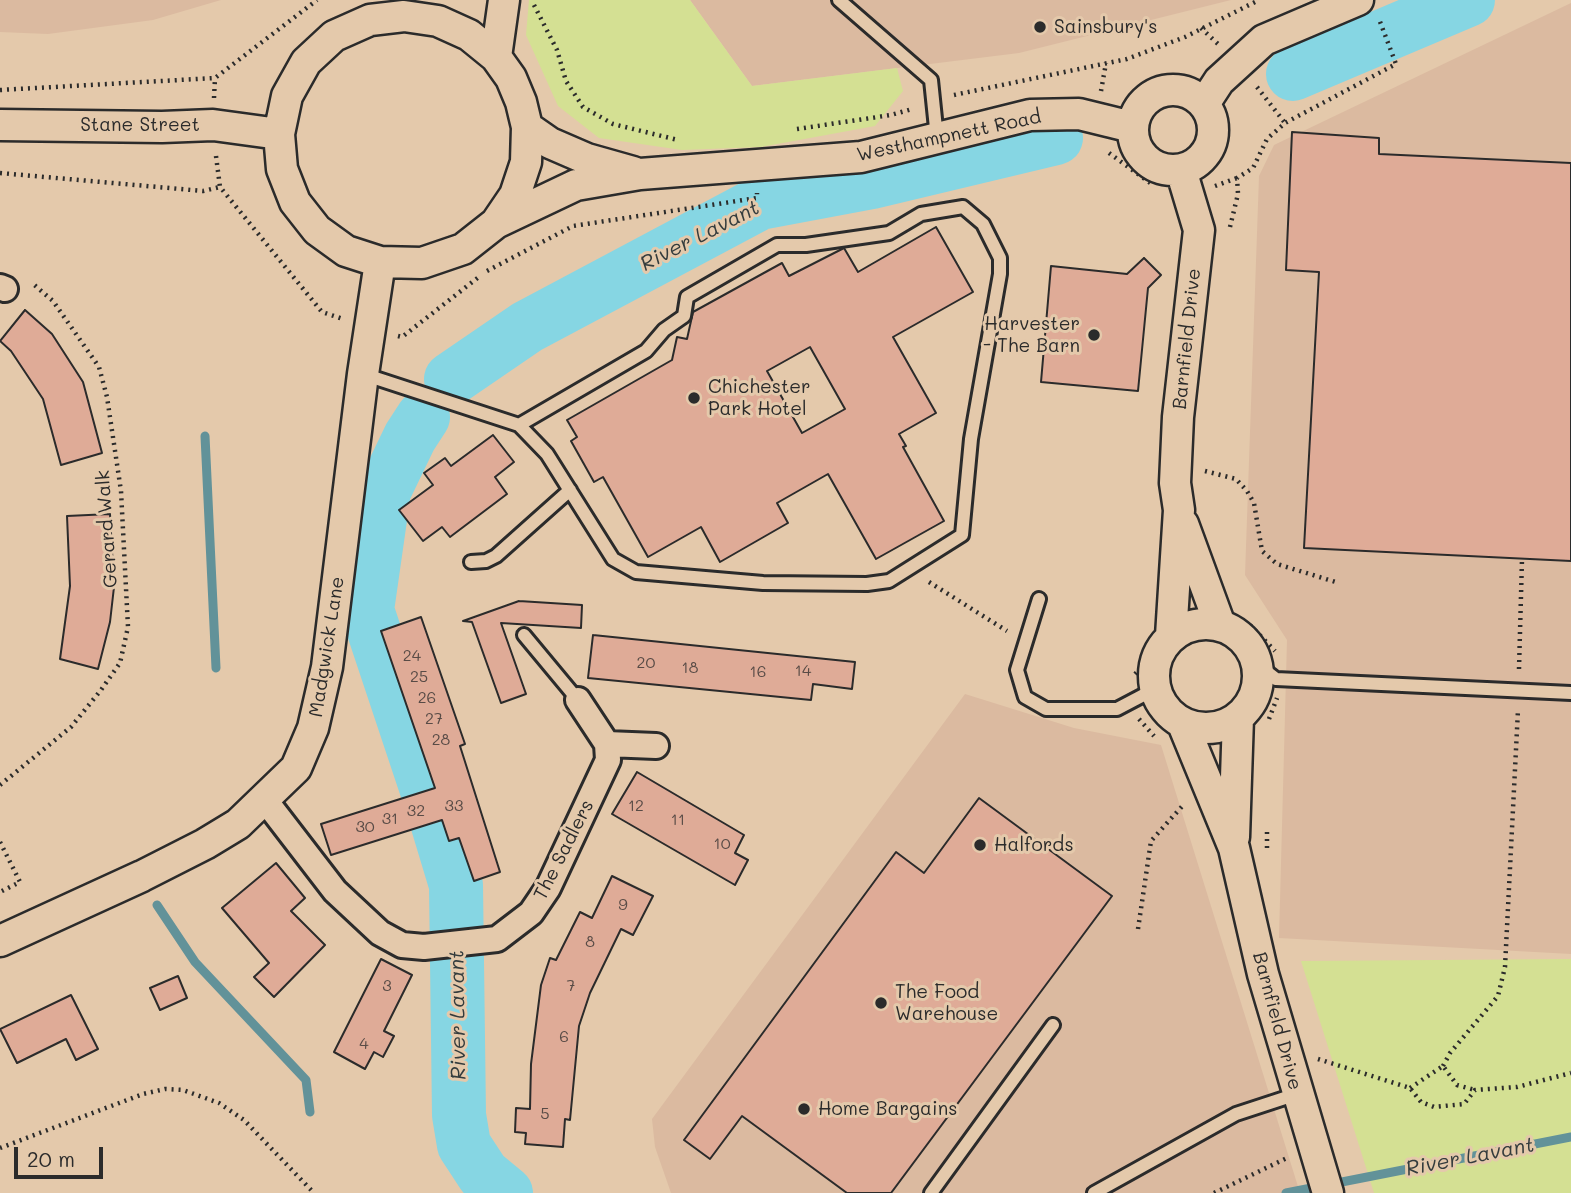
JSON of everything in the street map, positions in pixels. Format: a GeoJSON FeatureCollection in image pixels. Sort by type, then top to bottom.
{"type":"FeatureCollection","features":[{"type":"Feature","properties":{"kind":"street"},"geometry":{"type":"LineString","coordinates":[[496,57],[504,0]]}},
{"type":"Feature","properties":{"kind":"street"},"geometry":{"type":"LineString","coordinates":[[1204,104],[1219,81],[1264,40],[1367,6]]}},
{"type":"Feature","properties":{"kind":"street"},"geometry":{"type":"LineString","coordinates":[[378,10],[438,20],[469,35],[496,57],[511,78],[522,102],[527,127],[526,162],[515,195],[496,223],[463,250],[422,263],[380,262],[346,250],[317,230],[291,191],[282,169],[279,134],[287,96],[306,62],[334,36],[378,10]]}},
{"type":"Feature","properties":{"kind":"street"},"geometry":{"type":"LineString","coordinates":[[1183,91],[1204,104],[1214,130],[1211,144],[1199,161],[1181,170],[1154,166],[1142,158],[1135,146],[1132,127],[1135,114],[1154,93],[1183,91]]}},
{"type":"Feature","properties":{"kind":"street","name":"Westhampnett Road"},"geometry":{"type":"LineString","coordinates":[[496,223],[576,185],[640,174],[860,157],[1030,115],[1079,114],[1132,127]]}},
{"type":"Feature","properties":{"kind":"street","name":"Stane Street"},"geometry":{"type":"LineString","coordinates":[[0,125],[213,125],[279,134]]}},
{"type":"Feature","properties":{"kind":"street","name":"Westhampnett Road"},"geometry":{"type":"LineString","coordinates":[[527,127],[550,143],[587,159],[640,174]]}},
{"type":"Feature","properties":{"kind":"street","name":"Barnfield Drive"},"geometry":{"type":"LineString","coordinates":[[1181,170],[1199,230],[1178,417],[1175,483],[1179,510],[1171,636],[1163,645],[1154,666],[1155,689],[1166,709],[1183,724],[1234,848],[1263,974],[1328,1193]]}},
{"type":"Feature","properties":{"kind":"street","name":"Madgwick Lane"},"geometry":{"type":"LineString","coordinates":[[0,941],[194,849],[238,824],[296,768],[313,728],[327,667],[362,374],[380,262]]}},
{"type":"Feature","properties":{"kind":"street","name":"Barnfield Drive"},"geometry":{"type":"LineString","coordinates":[[1179,510],[1231,620]]}},
{"type":"Feature","properties":{"kind":"street"},"geometry":{"type":"LineString","coordinates":[[1171,636],[1186,627],[1231,620],[1267,672]]}},
{"type":"Feature","properties":{"kind":"street","name":"Barnfield Drive"},"geometry":{"type":"LineString","coordinates":[[1234,848],[1238,718],[1267,672]]}},
{"type":"Feature","properties":{"kind":"street"},"geometry":{"type":"LineString","coordinates":[[579,699],[607,744],[656,746]]}},
{"type":"Feature","properties":{"kind":"street"},"geometry":{"type":"LineString","coordinates":[[1183,724],[1212,729],[1238,718]]}},
{"type":"Feature","properties":{"kind":"street","name":"The Sadlers"},"geometry":{"type":"LineString","coordinates":[[265,800],[335,891],[380,933],[402,945],[424,947],[486,942],[497,939],[531,913],[548,888],[608,760],[607,744]]}},
{"type":"Feature","properties":{"kind":"lane"},"geometry":{"type":"LineString","coordinates":[[839,0],[931,80],[937,138]]}},
{"type":"Feature","properties":{"kind":"lane"},"geometry":{"type":"LineString","coordinates":[[362,374],[519,425],[547,454],[613,559],[636,572],[763,583],[867,584],[889,581],[911,570],[962,534],[971,439],[1000,274],[996,248],[983,224],[963,207],[921,214],[889,233],[806,245],[777,245],[687,297],[684,316],[664,330],[646,351],[519,425]]}},
{"type":"Feature","properties":{"kind":"lane"},"geometry":{"type":"LineString","coordinates":[[471,562],[486,561],[496,556],[570,490]]}},
{"type":"Feature","properties":{"kind":"lane"},"geometry":{"type":"LineString","coordinates":[[1039,598],[1017,670],[1025,697],[1046,709],[1116,709],[1155,689]]}},
{"type":"Feature","properties":{"kind":"lane"},"geometry":{"type":"LineString","coordinates":[[524,635],[579,699]]}},
{"type":"Feature","properties":{"kind":"lane"},"geometry":{"type":"LineString","coordinates":[[1267,672],[1518,692],[1571,693]]}},
{"type":"Feature","properties":{"kind":"lane"},"geometry":{"type":"LineString","coordinates":[[931,1193],[1053,1025]]}},
{"type":"Feature","properties":{"kind":"lane"},"geometry":{"type":"LineString","coordinates":[[1094,1193],[1236,1114],[1297,1094]]}},
{"type":"Feature","properties":{"kind":"path"},"geometry":{"type":"LineString","coordinates":[[0,90],[215,78],[317,0]]}},
{"type":"Feature","properties":{"kind":"path"},"geometry":{"type":"LineString","coordinates":[[531,0],[557,50],[566,81],[583,107],[613,124],[685,141]]}},
{"type":"Feature","properties":{"kind":"path"},"geometry":{"type":"LineString","coordinates":[[786,131],[891,115],[958,94],[1127,58],[1176,41],[1259,0]]}},
{"type":"Feature","properties":{"kind":"path"},"geometry":{"type":"LineString","coordinates":[[1229,234],[1238,194],[1237,178],[1253,168],[1267,139],[1284,123],[1396,64],[1367,6]]}},
{"type":"Feature","properties":{"kind":"path"},"geometry":{"type":"LineString","coordinates":[[0,173],[203,191],[220,187]]}},
{"type":"Feature","properties":{"kind":"path","name":"Gerard Walk"},"geometry":{"type":"LineString","coordinates":[[0,785],[71,727],[101,690],[120,663],[128,627],[121,491],[107,397],[99,367],[53,301],[10,285]]}},
{"type":"Feature","properties":{"kind":"path"},"geometry":{"type":"LineString","coordinates":[[1201,461],[1202,483]]}},
{"type":"Feature","properties":{"kind":"path"},"geometry":{"type":"LineString","coordinates":[[1200,470],[1236,479],[1247,491],[1254,503],[1262,551],[1278,564],[1339,583]]}},
{"type":"Feature","properties":{"kind":"path"},"geometry":{"type":"LineString","coordinates":[[1410,1088],[1443,1066],[1450,1053],[1498,996],[1505,967],[1522,559]]}},
{"type":"Feature","properties":{"kind":"path"},"geometry":{"type":"LineString","coordinates":[[911,570],[1026,643]]}},
{"type":"Feature","properties":{"kind":"path"},"geometry":{"type":"LineString","coordinates":[[1231,620],[1275,648],[1267,672],[1278,699],[1268,723]]}},
{"type":"Feature","properties":{"kind":"path"},"geometry":{"type":"LineString","coordinates":[[1138,929],[1151,841],[1188,799]]}},
{"type":"Feature","properties":{"kind":"path"},"geometry":{"type":"LineString","coordinates":[[1267,830],[1268,856]]}},
{"type":"Feature","properties":{"kind":"path"},"geometry":{"type":"LineString","coordinates":[[0,842],[20,882],[0,892]]}},
{"type":"Feature","properties":{"kind":"path"},"geometry":{"type":"LineString","coordinates":[[1314,1058],[1410,1088],[1421,1102],[1434,1107],[1464,1104],[1475,1090]]}},
{"type":"Feature","properties":{"kind":"path"},"geometry":{"type":"LineString","coordinates":[[1443,1066],[1457,1085],[1475,1090],[1517,1087],[1571,1073]]}},
{"type":"Feature","properties":{"kind":"path"},"geometry":{"type":"LineString","coordinates":[[0,1148],[143,1094],[165,1089],[183,1090],[219,1103],[244,1120],[314,1193]]}},
{"type":"Feature","properties":{"kind":"path"},"geometry":{"type":"LineString","coordinates":[[1214,1193],[1312,1145]]}},
{"type":"Feature","properties":{"kind":"shaded area"},"geometry":{"type":"Polygon","coordinates":[[[0,0],[221,0],[153,20],[48,34],[0,32],[0,0]]]}},
{"type":"Feature","properties":{"kind":"shaded area"},"geometry":{"type":"Polygon","coordinates":[[[690,0],[1231,0],[1019,53],[752,86],[690,0]]]}},
{"type":"Feature","properties":{"kind":"shaded area"},"geometry":{"type":"Polygon","coordinates":[[[1571,3],[1571,954],[1279,938],[1287,640],[1245,575],[1259,176],[1274,145],[1571,3]]]}},
{"type":"Feature","properties":{"kind":"shaded area"},"geometry":{"type":"Polygon","coordinates":[[[965,694],[1074,728],[1161,745],[1300,1193],[671,1193],[655,1147],[652,1119],[965,694]]]}},
{"type":"Feature","properties":{"kind":"green space"},"geometry":{"type":"Polygon","coordinates":[[[529,0],[690,0],[752,86],[897,68],[903,91],[875,126],[761,147],[682,150],[599,138],[558,106],[526,35],[529,0]]]}},
{"type":"Feature","properties":{"kind":"green space"},"geometry":{"type":"Polygon","coordinates":[[[1571,959],[1571,1193],[1374,1193],[1301,961],[1571,959]]]}},
{"type":"Feature","properties":{"kind":"building"},"geometry":{"type":"Polygon","coordinates":[[[1292,132],[1379,138],[1379,154],[1571,163],[1571,561],[1304,548],[1319,272],[1286,270],[1292,132]]]}},
{"type":"Feature","properties":{"kind":"building","name":"Chichester Park Hotel"},"geometry":{"type":"Polygon","coordinates":[[[936,227],[973,292],[893,337],[936,413],[899,434],[906,446],[903,447],[944,521],[876,559],[828,474],[777,503],[788,523],[720,562],[701,527],[648,557],[603,477],[594,482],[571,441],[577,437],[567,420],[672,360],[677,337],[687,339],[693,312],[782,263],[789,276],[844,248],[858,272],[936,227]],[[810,347],[767,371],[802,433],[845,409],[810,347]]]}},
{"type":"Feature","properties":{"kind":"building","name":"Harvester - The Barn"},"geometry":{"type":"Polygon","coordinates":[[[1144,258],[1161,275],[1148,288],[1138,391],[1041,382],[1051,266],[1127,274],[1144,258]]]}},
{"type":"Feature","properties":{"kind":"building"},"geometry":{"type":"Polygon","coordinates":[[[25,310],[52,334],[83,382],[102,453],[61,465],[43,399],[11,351],[0,341],[25,310]]]}},
{"type":"Feature","properties":{"kind":"building"},"geometry":{"type":"Polygon","coordinates":[[[493,435],[514,462],[495,477],[507,494],[450,537],[442,527],[423,541],[399,510],[433,485],[424,473],[445,458],[451,466],[493,435]]]}},
{"type":"Feature","properties":{"kind":"building"},"geometry":{"type":"Polygon","coordinates":[[[110,514],[114,587],[110,622],[98,669],[60,659],[70,586],[67,516],[110,514]]]}},
{"type":"Feature","properties":{"kind":"building"},"geometry":{"type":"Polygon","coordinates":[[[519,601],[582,605],[581,628],[501,623],[526,694],[501,703],[472,622],[463,621],[519,601]]]}},
{"type":"Feature","properties":{"kind":"building"},"geometry":{"type":"Polygon","coordinates":[[[421,617],[465,744],[460,746],[500,872],[474,881],[459,838],[449,841],[442,820],[331,855],[321,824],[435,788],[381,631],[421,617]]]}},
{"type":"Feature","properties":{"kind":"building"},"geometry":{"type":"Polygon","coordinates":[[[593,635],[855,662],[852,689],[813,684],[811,700],[588,678],[593,635]]]}},
{"type":"Feature","properties":{"kind":"building"},"geometry":{"type":"Polygon","coordinates":[[[637,772],[744,835],[735,853],[748,860],[735,885],[612,814],[637,772]]]}},
{"type":"Feature","properties":{"kind":"building"},"geometry":{"type":"Polygon","coordinates":[[[979,798],[1112,896],[891,1193],[847,1193],[742,1116],[710,1159],[684,1140],[896,852],[924,873],[979,798]]]}},
{"type":"Feature","properties":{"kind":"building"},"geometry":{"type":"Polygon","coordinates":[[[276,863],[305,898],[291,911],[325,945],[274,997],[254,977],[269,963],[222,908],[276,863]]]}},
{"type":"Feature","properties":{"kind":"building"},"geometry":{"type":"Polygon","coordinates":[[[612,876],[653,896],[633,935],[621,929],[590,993],[579,1026],[570,1120],[565,1119],[563,1147],[525,1144],[526,1133],[515,1132],[516,1108],[530,1109],[531,1064],[541,985],[550,958],[556,960],[580,912],[592,918],[612,876]]]}},
{"type":"Feature","properties":{"kind":"building"},"geometry":{"type":"Polygon","coordinates":[[[381,959],[412,975],[384,1031],[394,1036],[383,1057],[374,1052],[365,1069],[334,1052],[381,959]]]}},
{"type":"Feature","properties":{"kind":"building"},"geometry":{"type":"Polygon","coordinates":[[[178,976],[187,998],[160,1010],[150,988],[178,976]]]}},
{"type":"Feature","properties":{"kind":"building"},"geometry":{"type":"Polygon","coordinates":[[[71,995],[98,1049],[76,1060],[66,1039],[17,1063],[0,1029],[71,995]]]}},
{"type":"Feature","properties":{"kind":"waterway","name":"River Lavant"},"geometry":{"type":"LineString","coordinates":[[1293,74],[1468,0]]}},
{"type":"Feature","properties":{"kind":"waterway","name":"River Lavant"},"geometry":{"type":"LineString","coordinates":[[451,379],[527,327],[760,203],[872,182],[1056,138]]}},
{"type":"Feature","properties":{"kind":"waterway","name":"River Lavant"},"geometry":{"type":"LineString","coordinates":[[423,417],[410,437],[384,491],[367,610],[427,790]]}},
{"type":"Feature","properties":{"kind":"waterway"},"geometry":{"type":"LineString","coordinates":[[205,436],[216,668]]}},
{"type":"Feature","properties":{"kind":"waterway","name":"River Lavant"},"geometry":{"type":"LineString","coordinates":[[437,822],[456,885],[459,1115],[464,1145],[483,1174],[506,1193]]}},
{"type":"Feature","properties":{"kind":"waterway"},"geometry":{"type":"LineString","coordinates":[[157,905],[195,962],[306,1080],[310,1112]]}},
{"type":"Feature","properties":{"kind":"waterway","name":"River Lavant"},"geometry":{"type":"LineString","coordinates":[[1286,1193],[1571,1137]]}},
{"type":"Feature","properties":{"kind":"place","name":"Sainsbury's"},"geometry":{"type":"Point","coordinates":[1040,27]}},
{"type":"Feature","properties":{"kind":"place","name":"Harvester - The Barn"},"geometry":{"type":"Point","coordinates":[1094,335]}},
{"type":"Feature","properties":{"kind":"place","name":"Chichester Park Hotel"},"geometry":{"type":"Point","coordinates":[694,398]}},
{"type":"Feature","properties":{"kind":"place","name":"Halfords"},"geometry":{"type":"Point","coordinates":[980,845]}},
{"type":"Feature","properties":{"kind":"place","name":"The Food Warehouse"},"geometry":{"type":"Point","coordinates":[881,1003]}},
{"type":"Feature","properties":{"kind":"place","name":"Home Bargains"},"geometry":{"type":"Point","coordinates":[804,1109]}}]}
